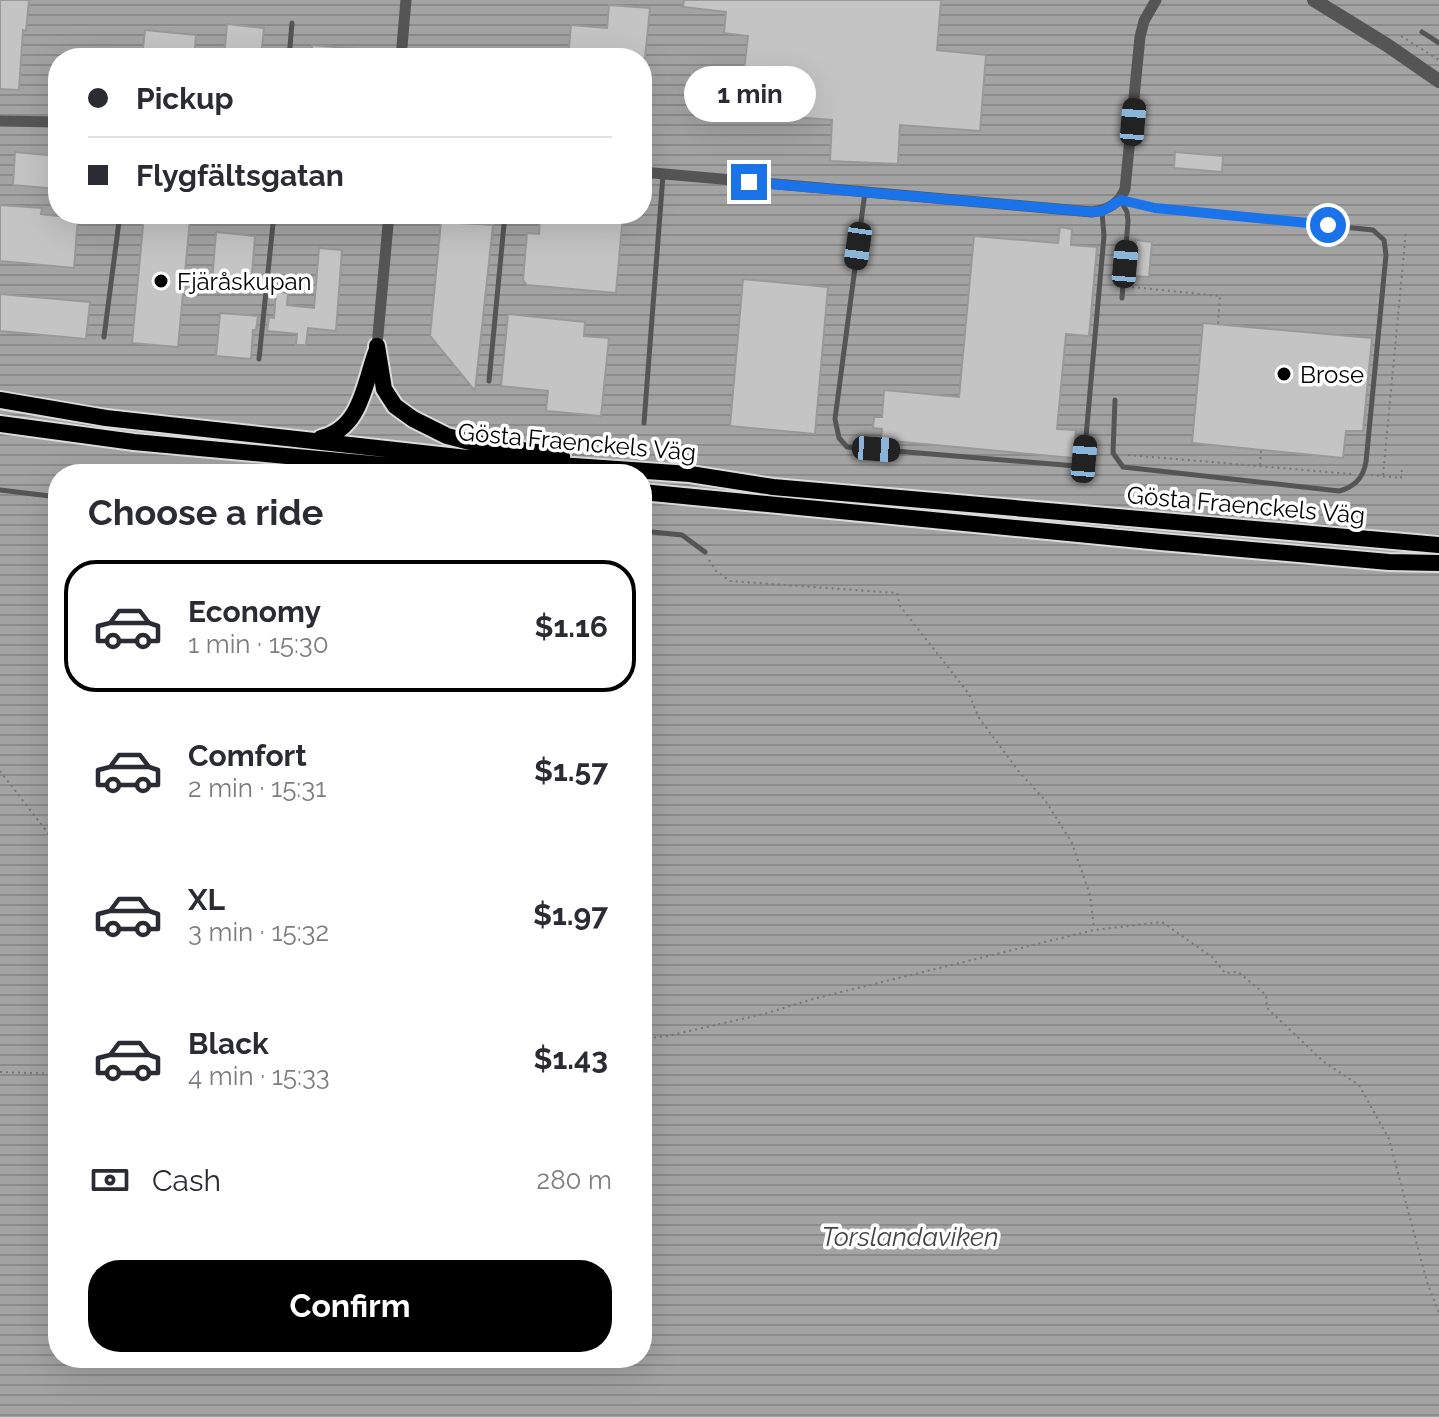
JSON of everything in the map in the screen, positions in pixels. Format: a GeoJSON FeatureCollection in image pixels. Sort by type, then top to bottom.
{"type":"FeatureCollection","features":[{"type":"Feature","properties":{"kind":"main road"},"geometry":{"type":"LineString","coordinates":[[312,440],[339,432],[353,418],[377,346]]}},
{"type":"Feature","properties":{"kind":"main road"},"geometry":{"type":"LineString","coordinates":[[377,346],[384,389],[395,406],[413,419],[447,436],[549,453],[584,464]]}},
{"type":"Feature","properties":{"kind":"main road","name":"Gösta Fraenckels Väg"},"geometry":{"type":"LineString","coordinates":[[0,400],[106,418],[485,460],[555,464]]}},
{"type":"Feature","properties":{"kind":"main road","name":"Gösta Fraenckels Väg"},"geometry":{"type":"LineString","coordinates":[[0,424],[134,442],[373,464]]}},
{"type":"Feature","properties":{"kind":"main road","name":"Gösta Fraenckels Väg"},"geometry":{"type":"LineString","coordinates":[[652,471],[773,487],[1439,545]]}},
{"type":"Feature","properties":{"kind":"main road","name":"Gösta Fraenckels Väg"},"geometry":{"type":"LineString","coordinates":[[652,493],[1161,542],[1389,562],[1439,563]]}},
{"type":"Feature","properties":{"kind":"street"},"geometry":{"type":"LineString","coordinates":[[402,48],[406,0]]}},
{"type":"Feature","properties":{"kind":"street"},"geometry":{"type":"LineString","coordinates":[[652,173],[1102,211],[1121,200],[1128,178],[1140,37],[1144,21],[1156,0]]}},
{"type":"Feature","properties":{"kind":"street"},"geometry":{"type":"LineString","coordinates":[[1314,0],[1439,81]]}},
{"type":"Feature","properties":{"kind":"street"},"geometry":{"type":"LineString","coordinates":[[0,121],[48,122]]}},
{"type":"Feature","properties":{"kind":"street"},"geometry":{"type":"LineString","coordinates":[[377,346],[388,224]]}},
{"type":"Feature","properties":{"kind":"lane"},"geometry":{"type":"LineString","coordinates":[[290,48],[292,23]]}},
{"type":"Feature","properties":{"kind":"lane"},"geometry":{"type":"LineString","coordinates":[[1422,32],[1439,43]]}},
{"type":"Feature","properties":{"kind":"lane"},"geometry":{"type":"LineString","coordinates":[[644,423],[663,174]]}},
{"type":"Feature","properties":{"kind":"lane"},"geometry":{"type":"LineString","coordinates":[[865,192],[835,419],[843,445],[1076,466],[1084,459],[1104,236],[1102,211]]}},
{"type":"Feature","properties":{"kind":"lane"},"geometry":{"type":"LineString","coordinates":[[1121,200],[1128,221],[1122,298]]}},
{"type":"Feature","properties":{"kind":"lane"},"geometry":{"type":"LineString","coordinates":[[1115,400],[1113,453],[1123,467],[1339,491],[1351,488],[1364,474],[1386,255],[1384,240],[1373,230],[1155,208],[1121,200]]}},
{"type":"Feature","properties":{"kind":"lane"},"geometry":{"type":"LineString","coordinates":[[104,337],[119,224]]}},
{"type":"Feature","properties":{"kind":"lane"},"geometry":{"type":"LineString","coordinates":[[259,359],[273,224]]}},
{"type":"Feature","properties":{"kind":"lane"},"geometry":{"type":"LineString","coordinates":[[489,381],[504,224]]}},
{"type":"Feature","properties":{"kind":"lane"},"geometry":{"type":"LineString","coordinates":[[0,490],[48,496]]}},
{"type":"Feature","properties":{"kind":"lane"},"geometry":{"type":"LineString","coordinates":[[652,532],[682,535],[705,552]]}},
{"type":"Feature","properties":{"kind":"path"},"geometry":{"type":"LineString","coordinates":[[1383,476],[1406,231]]}},
{"type":"Feature","properties":{"kind":"path"},"geometry":{"type":"LineString","coordinates":[[1123,286],[1220,296],[1218,324]]}},
{"type":"Feature","properties":{"kind":"path"},"geometry":{"type":"LineString","coordinates":[[1260,466],[1261,450]]}},
{"type":"Feature","properties":{"kind":"path"},"geometry":{"type":"LineString","coordinates":[[1113,453],[1401,478],[1402,470]]}},
{"type":"Feature","properties":{"kind":"path"},"geometry":{"type":"LineString","coordinates":[[705,552],[716,571],[730,581],[897,593],[900,606],[969,694],[979,718],[1020,773],[1045,800],[1072,843],[1090,895],[1094,930]]}},
{"type":"Feature","properties":{"kind":"path"},"geometry":{"type":"LineString","coordinates":[[0,771],[48,833]]}},
{"type":"Feature","properties":{"kind":"path"},"geometry":{"type":"LineString","coordinates":[[652,1038],[764,1014],[813,999],[1094,930],[1162,922],[1212,957],[1225,973],[1238,972],[1266,995],[1267,1008],[1324,1062],[1359,1085],[1389,1139],[1427,1282],[1439,1313]]}},
{"type":"Feature","properties":{"kind":"path"},"geometry":{"type":"LineString","coordinates":[[0,1072],[48,1074]]}},
{"type":"Feature","properties":{"kind":"water","name":"Torslandaviken"},"geometry":{"type":"Polygon","coordinates":[[[0,0],[1439,0],[1439,1417],[0,1417],[0,0]]]}},
{"type":"Feature","properties":{"kind":"building"},"geometry":{"type":"Polygon","coordinates":[[[0,0],[29,0],[26,31],[23,30],[19,90],[0,89],[0,0]]]}},
{"type":"Feature","properties":{"kind":"building"},"geometry":{"type":"Polygon","coordinates":[[[684,0],[941,0],[937,50],[986,55],[980,131],[900,125],[898,164],[830,161],[832,120],[739,113],[748,36],[724,33],[726,12],[683,7],[684,0]]]}},
{"type":"Feature","properties":{"kind":"building"},"geometry":{"type":"Polygon","coordinates":[[[609,5],[650,8],[646,48],[569,48],[571,25],[607,28],[609,5]]]}},
{"type":"Feature","properties":{"kind":"building"},"geometry":{"type":"Polygon","coordinates":[[[227,24],[264,28],[262,48],[225,48],[227,24]]]}},
{"type":"Feature","properties":{"kind":"building"},"geometry":{"type":"Polygon","coordinates":[[[145,30],[196,35],[195,48],[143,48],[145,30]]]}},
{"type":"Feature","properties":{"kind":"building"},"geometry":{"type":"Polygon","coordinates":[[[312,45],[346,48],[312,48],[312,45]]]}},
{"type":"Feature","properties":{"kind":"building"},"geometry":{"type":"Polygon","coordinates":[[[15,152],[48,155],[48,188],[13,185],[15,152]]]}},
{"type":"Feature","properties":{"kind":"building"},"geometry":{"type":"Polygon","coordinates":[[[1175,152],[1223,156],[1222,172],[1174,168],[1175,152]]]}},
{"type":"Feature","properties":{"kind":"building"},"geometry":{"type":"Polygon","coordinates":[[[0,205],[42,208],[41,214],[48,215],[48,224],[78,224],[74,268],[0,261],[0,205]]]}},
{"type":"Feature","properties":{"kind":"building","name":"Fjäråskupan"},"geometry":{"type":"Polygon","coordinates":[[[143,224],[190,224],[178,347],[132,343],[143,224]]]}},
{"type":"Feature","properties":{"kind":"building"},"geometry":{"type":"Polygon","coordinates":[[[441,224],[493,225],[475,391],[430,336],[441,224]]]}},
{"type":"Feature","properties":{"kind":"building"},"geometry":{"type":"Polygon","coordinates":[[[540,224],[622,224],[616,293],[527,285],[523,280],[527,233],[539,234],[540,224]]]}},
{"type":"Feature","properties":{"kind":"building"},"geometry":{"type":"Polygon","coordinates":[[[1060,227],[1072,229],[1071,245],[1097,247],[1089,336],[1066,334],[1057,429],[1076,430],[1073,458],[881,440],[882,429],[873,428],[874,417],[882,417],[884,390],[959,397],[974,236],[1058,243],[1060,227]]]}},
{"type":"Feature","properties":{"kind":"building"},"geometry":{"type":"Polygon","coordinates":[[[216,232],[255,236],[252,274],[258,274],[258,286],[212,282],[216,232]]]}},
{"type":"Feature","properties":{"kind":"building"},"geometry":{"type":"Polygon","coordinates":[[[1136,240],[1152,242],[1149,277],[1133,276],[1136,240]]]}},
{"type":"Feature","properties":{"kind":"building"},"geometry":{"type":"Polygon","coordinates":[[[319,248],[342,250],[336,331],[308,328],[306,345],[296,345],[297,334],[267,331],[269,317],[274,318],[276,292],[288,293],[287,305],[314,308],[319,248]]]}},
{"type":"Feature","properties":{"kind":"building"},"geometry":{"type":"Polygon","coordinates":[[[743,279],[828,287],[815,434],[730,426],[743,279]]]}},
{"type":"Feature","properties":{"kind":"building"},"geometry":{"type":"Polygon","coordinates":[[[0,294],[90,302],[86,339],[0,331],[0,294]]]}},
{"type":"Feature","properties":{"kind":"building"},"geometry":{"type":"Polygon","coordinates":[[[220,313],[258,316],[256,330],[253,330],[251,359],[216,356],[220,313]]]}},
{"type":"Feature","properties":{"kind":"building"},"geometry":{"type":"Polygon","coordinates":[[[508,314],[585,322],[584,336],[609,338],[601,416],[546,411],[548,391],[501,386],[508,314]]]}},
{"type":"Feature","properties":{"kind":"building","name":"Brose"},"geometry":{"type":"Polygon","coordinates":[[[1203,323],[1372,338],[1363,431],[1346,431],[1343,458],[1192,443],[1203,323]]]}},
{"type":"Feature","properties":{"kind":"place","name":"Fjäråskupan"},"geometry":{"type":"Point","coordinates":[161,281]}},
{"type":"Feature","properties":{"kind":"place","name":"Brose"},"geometry":{"type":"Point","coordinates":[1284,374]}},
{"type":"Feature","properties":{"kind":"route"},"geometry":{"type":"LineString","coordinates":[[749,182],[1092,212],[1102,211],[1121,200],[1155,208],[1328,225]]}}]}
